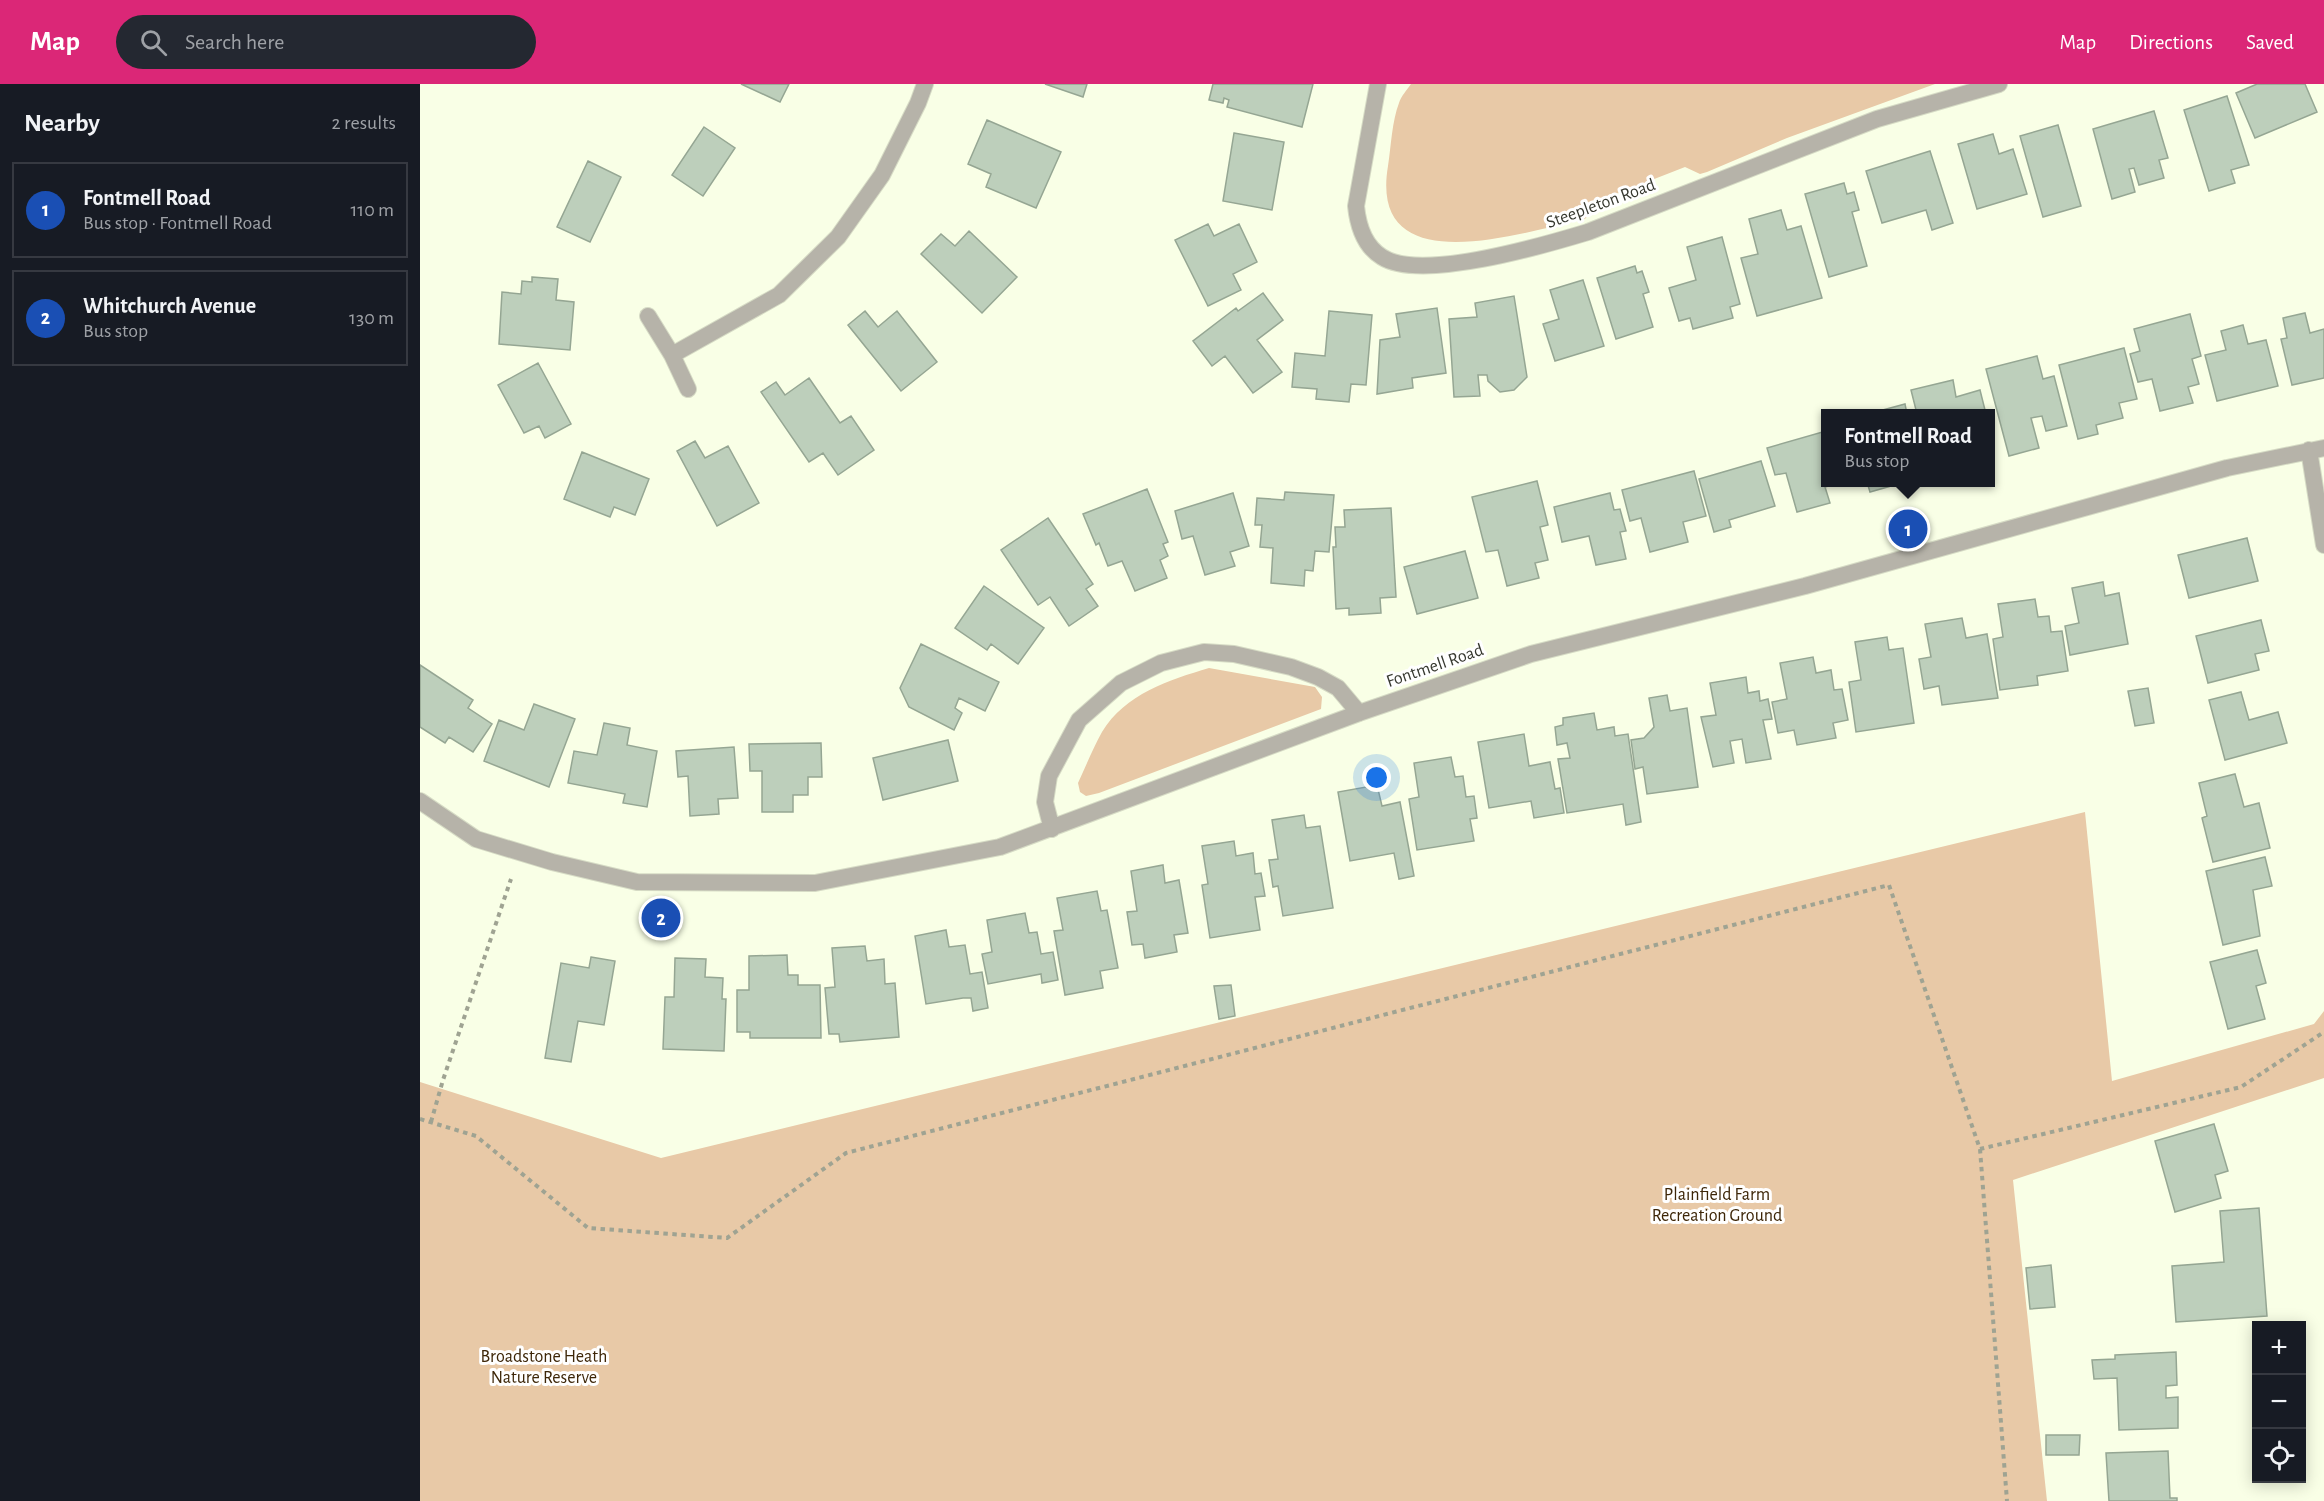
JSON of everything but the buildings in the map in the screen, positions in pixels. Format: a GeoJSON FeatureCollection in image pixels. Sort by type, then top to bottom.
{"type":"FeatureCollection","features":[{"type":"Feature","properties":{"kind":"street"},"geometry":{"type":"LineString","coordinates":[[672,355],[780,296],[838,237],[882,176],[918,104],[925,84]]}},
{"type":"Feature","properties":{"kind":"street","name":"Steepleton Road"},"geometry":{"type":"LineString","coordinates":[[1378,84],[1356,206],[1358,227],[1367,243],[1382,257],[1400,264],[1426,266],[1479,259],[1543,246],[1588,232],[1877,119],[1999,84]]}},
{"type":"Feature","properties":{"kind":"street"},"geometry":{"type":"LineString","coordinates":[[648,316],[672,355],[688,389]]}},
{"type":"Feature","properties":{"kind":"street"},"geometry":{"type":"LineString","coordinates":[[2317,449],[2324,545]]}},
{"type":"Feature","properties":{"kind":"street","name":"Fontmell Road"},"geometry":{"type":"LineString","coordinates":[[420,801],[476,839],[637,882],[815,883],[1000,847],[1359,713],[1531,654],[1805,586],[2227,468],[2317,449]]}},
{"type":"Feature","properties":{"kind":"street"},"geometry":{"type":"LineString","coordinates":[[1052,829],[1045,802],[1049,776],[1078,720],[1120,683],[1161,663],[1204,652],[1234,654],[1291,667],[1318,676],[1338,688],[1359,713]]}},
{"type":"Feature","properties":{"kind":"path"},"geometry":{"type":"LineString","coordinates":[[431,1123],[443,1080],[510,880],[516,851]]}},
{"type":"Feature","properties":{"kind":"path"},"geometry":{"type":"LineString","coordinates":[[420,1119],[476,1136],[588,1228],[727,1238],[846,1153],[1889,885],[1980,1149],[2007,1501]]}},
{"type":"Feature","properties":{"kind":"path"},"geometry":{"type":"LineString","coordinates":[[1980,1149],[2241,1088],[2324,1032]]}},
{"type":"Feature","properties":{"kind":"green space"},"geometry":{"type":"Polygon","coordinates":[[[1411,84],[1935,84],[1787,138],[1707,172],[1700,174],[1685,167],[1598,201],[1585,219],[1525,233],[1456,242],[1425,238],[1402,226],[1388,203],[1388,166],[1395,118],[1400,100],[1411,84]]]}},
{"type":"Feature","properties":{"kind":"green space"},"geometry":{"type":"Polygon","coordinates":[[[1209,668],[1315,687],[1322,697],[1321,709],[1099,793],[1086,796],[1080,792],[1078,783],[1102,732],[1123,708],[1149,690],[1209,668]]]}},
{"type":"Feature","properties":{"kind":"green space","name":"Plainfield Farm Recreation Ground"},"geometry":{"type":"Polygon","coordinates":[[[2085,812],[2112,1081],[2314,1024],[2324,1011],[2324,1078],[2013,1180],[2047,1501],[420,1501],[420,1082],[661,1158],[2085,812]]]}},
{"type":"Feature","properties":{"kind":"place","name":"Fontmell Road"},"geometry":{"type":"Point","coordinates":[1908,529]}},
{"type":"Feature","properties":{"kind":"place","name":"Whitchurch Avenue"},"geometry":{"type":"Point","coordinates":[661,918]}},
{"type":"Feature","properties":{"kind":"park label","name":"Broadstone Heath Nature Reserve"},"geometry":{"type":"Point","coordinates":[544,1367]}}]}
